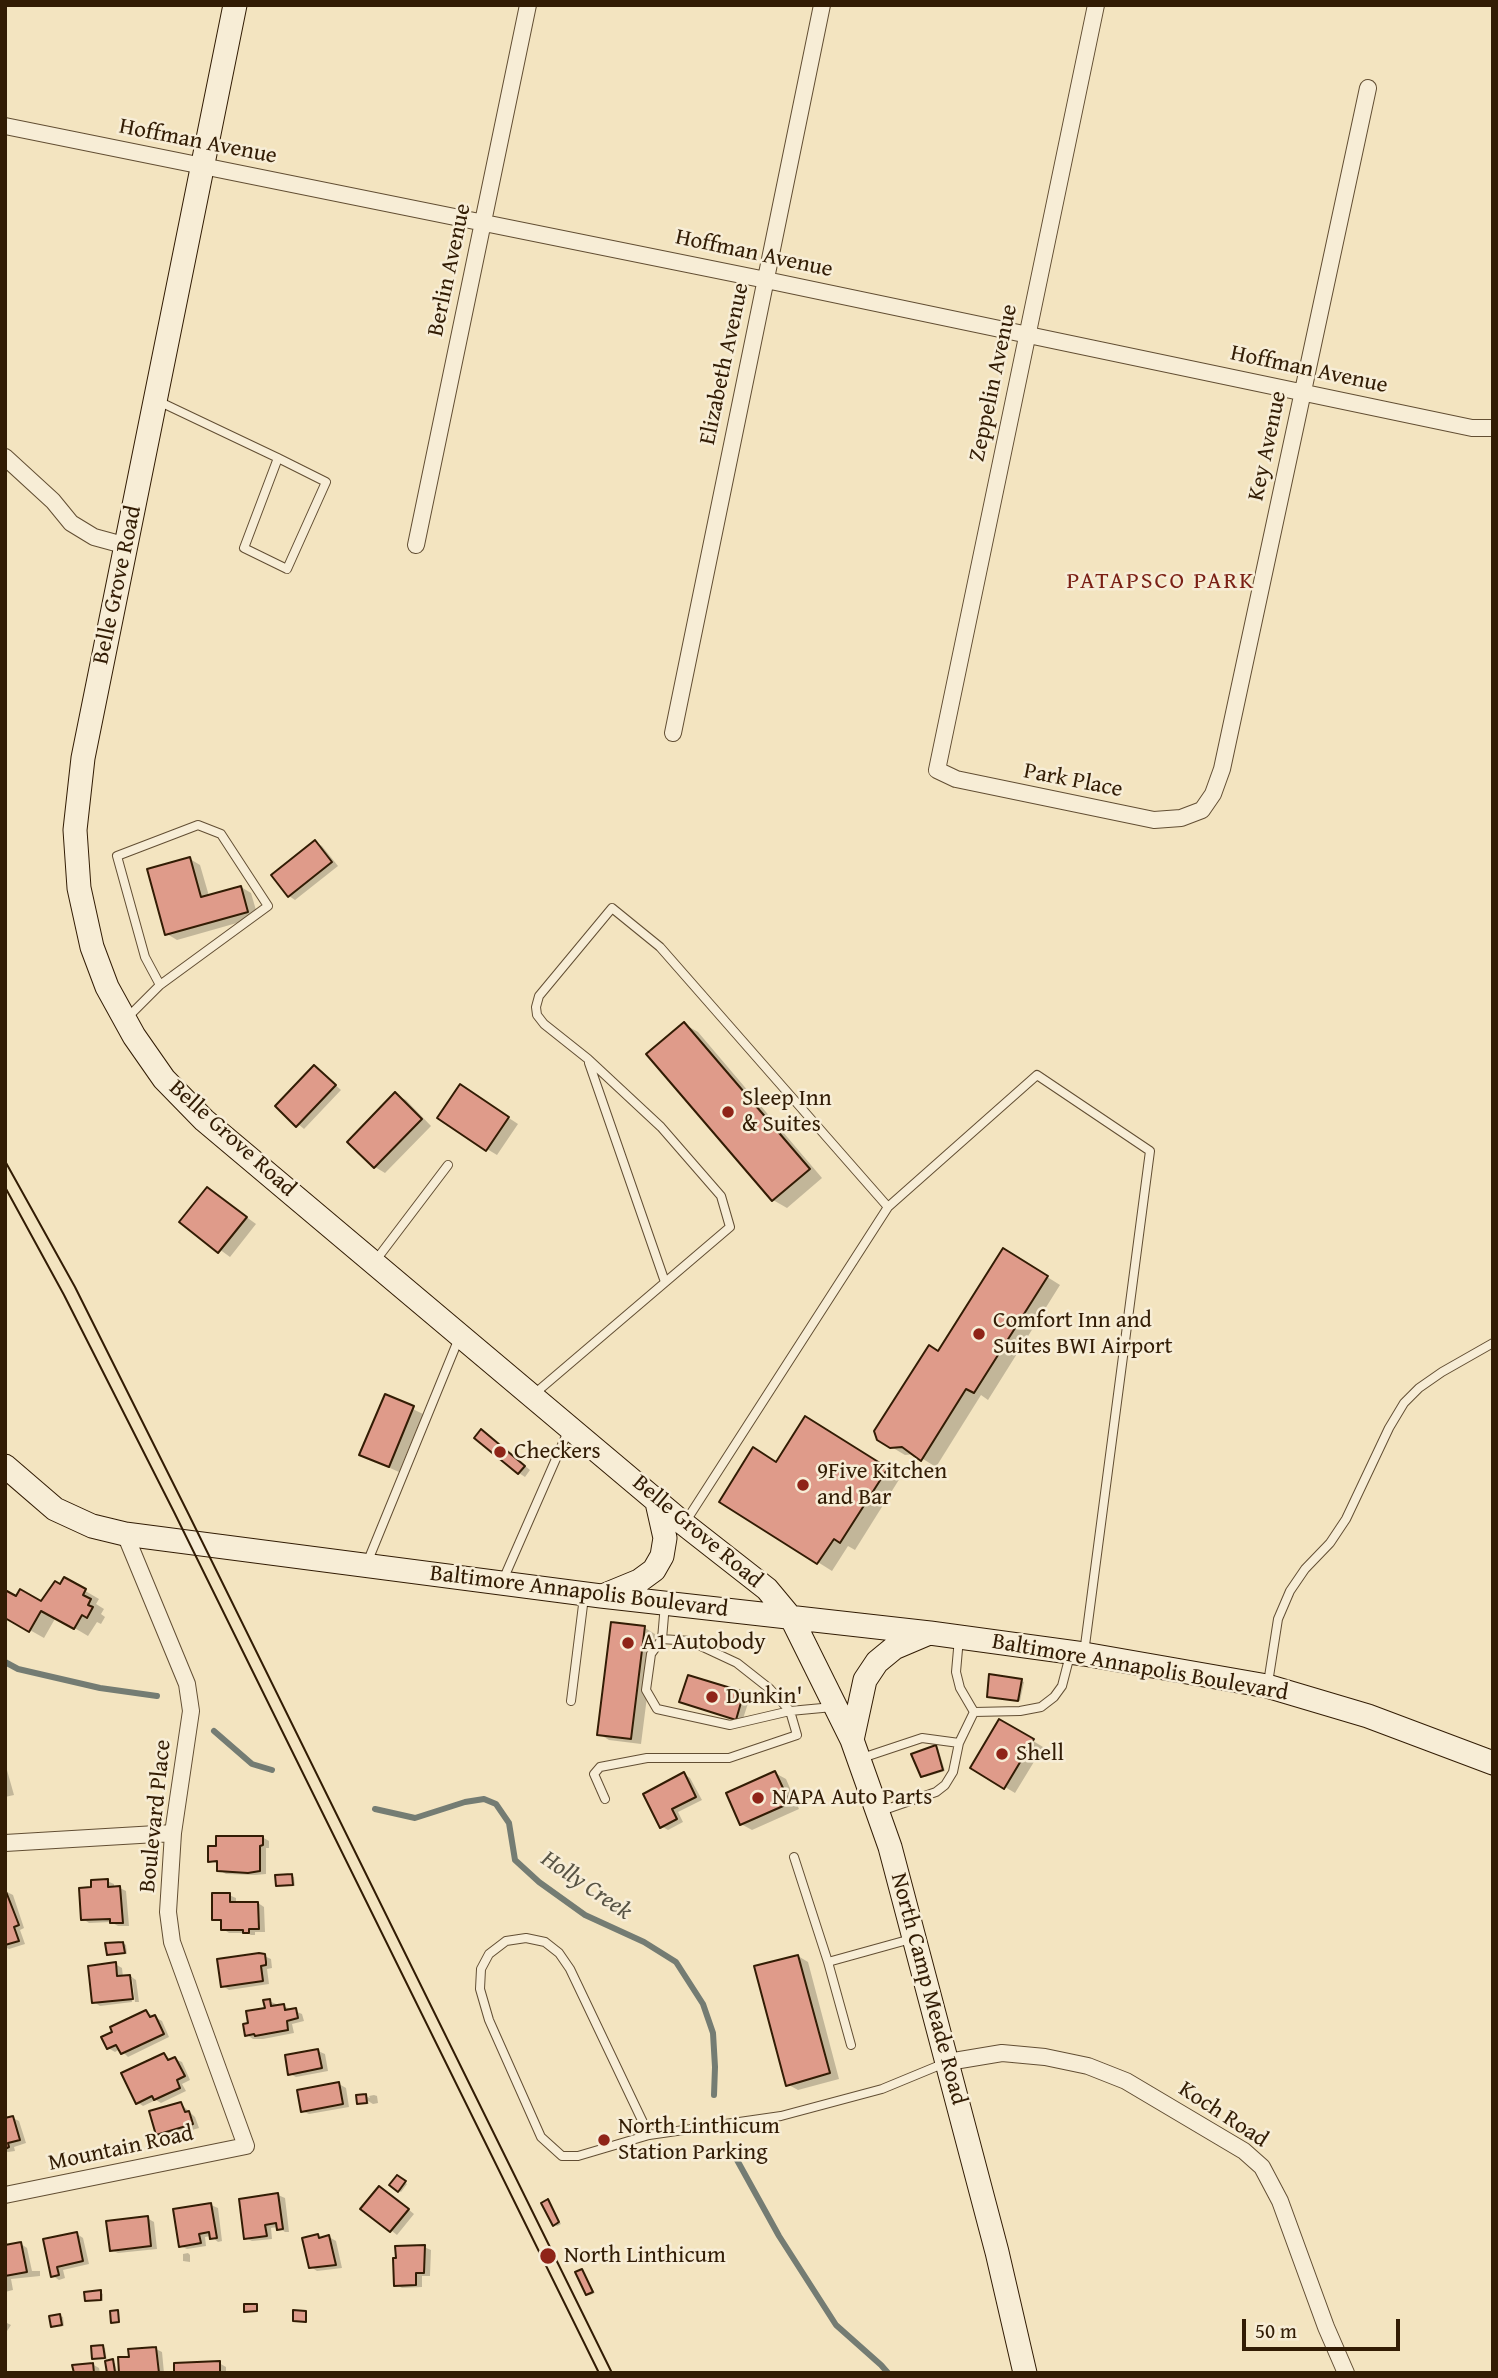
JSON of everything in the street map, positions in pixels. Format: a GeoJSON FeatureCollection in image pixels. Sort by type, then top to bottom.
{"type":"FeatureCollection","features":[{"type":"Feature","properties":{"kind":"main road","name":"Belle Grove Road"},"geometry":{"type":"LineString","coordinates":[[234,5],[83,758],[75,830],[79,888],[92,947],[107,987],[125,1021],[164,1079],[204,1120],[684,1524],[767,1590],[792,1619]]}},
{"type":"Feature","properties":{"kind":"main road","name":"Baltimore Annapolis Boulevard"},"geometry":{"type":"LineString","coordinates":[[5,1466],[55,1509],[92,1526],[125,1534],[665,1604],[930,1633],[1077,1653],[1267,1686],[1368,1716],[1493,1763]]}},
{"type":"Feature","properties":{"kind":"main road"},"geometry":{"type":"LineString","coordinates":[[593,1595],[639,1581],[654,1570],[662,1556],[665,1538],[656,1498]]}},
{"type":"Feature","properties":{"kind":"main road","name":"North Camp Meade Road"},"geometry":{"type":"LineString","coordinates":[[792,1619],[856,1749],[878,1812],[948,2062],[1025,2373]]}},
{"type":"Feature","properties":{"kind":"main road"},"geometry":{"type":"LineString","coordinates":[[856,1749],[865,1680],[877,1662],[894,1648],[930,1633]]}},
{"type":"Feature","properties":{"kind":"street","name":"Berlin Avenue"},"geometry":{"type":"LineString","coordinates":[[416,545],[528,5]]}},
{"type":"Feature","properties":{"kind":"street","name":"Elizabeth Avenue"},"geometry":{"type":"LineString","coordinates":[[673,733],[822,5]]}},
{"type":"Feature","properties":{"kind":"street","name":"Zeppelin Avenue"},"geometry":{"type":"LineString","coordinates":[[937,770],[1096,5]]}},
{"type":"Feature","properties":{"kind":"street","name":"Key Avenue"},"geometry":{"type":"LineString","coordinates":[[1202,810],[1213,794],[1222,769],[1368,88]]}},
{"type":"Feature","properties":{"kind":"street","name":"Hoffman Avenue"},"geometry":{"type":"LineString","coordinates":[[5,126],[766,279],[1472,428],[1493,428]]}},
{"type":"Feature","properties":{"kind":"street"},"geometry":{"type":"LineString","coordinates":[[5,457],[53,501],[71,523],[94,537],[127,546]]}},
{"type":"Feature","properties":{"kind":"street","name":"Park Place"},"geometry":{"type":"LineString","coordinates":[[937,770],[975,785],[1154,820],[1181,818],[1202,810]]}},
{"type":"Feature","properties":{"kind":"street","name":"Boulevard Place"},"geometry":{"type":"LineString","coordinates":[[125,1534],[187,1684],[191,1712],[173,1833],[168,1912],[172,1942],[246,2146]]}},
{"type":"Feature","properties":{"kind":"street"},"geometry":{"type":"LineString","coordinates":[[5,1843],[173,1833]]}},
{"type":"Feature","properties":{"kind":"street","name":"Koch Road"},"geometry":{"type":"LineString","coordinates":[[948,2062],[1002,2053],[1045,2057],[1088,2066],[1126,2081],[1244,2151],[1262,2167],[1280,2201],[1326,2327],[1346,2373]]}},
{"type":"Feature","properties":{"kind":"street","name":"Mountain Road"},"geometry":{"type":"LineString","coordinates":[[5,2196],[246,2146]]}},
{"type":"Feature","properties":{"kind":"lane"},"geometry":{"type":"LineString","coordinates":[[156,400],[278,458],[326,482],[287,569],[244,548],[278,458]]}},
{"type":"Feature","properties":{"kind":"lane"},"geometry":{"type":"LineString","coordinates":[[125,1021],[160,985],[268,906],[221,834],[198,825],[117,856],[145,957],[160,985]]}},
{"type":"Feature","properties":{"kind":"lane"},"geometry":{"type":"LineString","coordinates":[[533,1395],[730,1227],[721,1196],[661,1128],[537,1015],[538,996],[612,908],[660,947],[888,1207]]}},
{"type":"Feature","properties":{"kind":"lane"},"geometry":{"type":"LineString","coordinates":[[588,1059],[665,1282]]}},
{"type":"Feature","properties":{"kind":"lane"},"geometry":{"type":"LineString","coordinates":[[684,1524],[888,1207],[1037,1075],[1150,1151],[1077,1653],[1062,1686],[1054,1698],[1041,1707],[1020,1711],[974,1712]]}},
{"type":"Feature","properties":{"kind":"lane"},"geometry":{"type":"LineString","coordinates":[[374,1262],[447,1165]]}},
{"type":"Feature","properties":{"kind":"lane"},"geometry":{"type":"LineString","coordinates":[[366,1565],[460,1335]]}},
{"type":"Feature","properties":{"kind":"lane"},"geometry":{"type":"LineString","coordinates":[[1267,1686],[1278,1619],[1290,1591],[1305,1569],[1330,1543],[1346,1519],[1389,1428],[1404,1404],[1419,1388],[1442,1372],[1493,1343]]}},
{"type":"Feature","properties":{"kind":"lane"},"geometry":{"type":"LineString","coordinates":[[502,1583],[570,1426]]}},
{"type":"Feature","properties":{"kind":"lane"},"geometry":{"type":"LineString","coordinates":[[571,1701],[593,1595]]}},
{"type":"Feature","properties":{"kind":"lane"},"geometry":{"type":"LineString","coordinates":[[665,1604],[662,1639],[652,1654],[646,1690],[657,1709],[730,1726],[790,1711],[836,1706]]}},
{"type":"Feature","properties":{"kind":"lane"},"geometry":{"type":"LineString","coordinates":[[959,1637],[956,1672],[960,1688],[974,1712]]}},
{"type":"Feature","properties":{"kind":"lane"},"geometry":{"type":"LineString","coordinates":[[605,1800],[594,1774],[600,1767],[647,1758],[729,1758],[797,1735],[790,1711],[770,1689],[737,1663],[690,1641],[662,1639]]}},
{"type":"Feature","properties":{"kind":"lane"},"geometry":{"type":"LineString","coordinates":[[878,1812],[936,1791],[945,1785],[953,1772],[959,1744],[974,1712]]}},
{"type":"Feature","properties":{"kind":"lane"},"geometry":{"type":"LineString","coordinates":[[856,1749],[922,1738],[959,1744]]}},
{"type":"Feature","properties":{"kind":"lane"},"geometry":{"type":"LineString","coordinates":[[794,1857],[851,2045]]}},
{"type":"Feature","properties":{"kind":"lane"},"geometry":{"type":"LineString","coordinates":[[649,2135],[570,1969],[559,1953],[545,1942],[527,1938],[506,1941],[489,1954],[481,1969],[480,1990],[489,2020],[541,2137],[562,2156],[578,2156],[649,2135],[781,2116],[882,2089],[948,2062]]}},
{"type":"Feature","properties":{"kind":"lane"},"geometry":{"type":"LineString","coordinates":[[828,1962],[914,1938]]}},
{"type":"Feature","properties":{"kind":"building"},"geometry":{"type":"Polygon","coordinates":[[[315,840],[332,862],[288,897],[271,875],[315,840]]]}},
{"type":"Feature","properties":{"kind":"building"},"geometry":{"type":"Polygon","coordinates":[[[190,857],[201,897],[241,886],[248,912],[165,935],[147,869],[190,857]]]}},
{"type":"Feature","properties":{"kind":"building","name":"Sleep Inn & Suites"},"geometry":{"type":"Polygon","coordinates":[[[684,1022],[810,1169],[772,1201],[646,1054],[684,1022]]]}},
{"type":"Feature","properties":{"kind":"building"},"geometry":{"type":"Polygon","coordinates":[[[314,1065],[336,1085],[296,1127],[275,1106],[314,1065]]]}},
{"type":"Feature","properties":{"kind":"building"},"geometry":{"type":"Polygon","coordinates":[[[460,1084],[509,1117],[486,1151],[437,1118],[460,1084]]]}},
{"type":"Feature","properties":{"kind":"building"},"geometry":{"type":"Polygon","coordinates":[[[395,1092],[422,1119],[374,1168],[347,1142],[395,1092]]]}},
{"type":"Feature","properties":{"kind":"building"},"geometry":{"type":"Polygon","coordinates":[[[207,1187],[247,1217],[218,1253],[179,1222],[207,1187]]]}},
{"type":"Feature","properties":{"kind":"building"},"geometry":{"type":"Polygon","coordinates":[[[1003,1248],[1048,1276],[974,1393],[966,1389],[921,1461],[902,1447],[890,1448],[877,1440],[874,1431],[929,1345],[938,1351],[1003,1248]]]}},
{"type":"Feature","properties":{"kind":"building"},"geometry":{"type":"Polygon","coordinates":[[[385,1394],[414,1406],[389,1467],[359,1455],[385,1394]]]}},
{"type":"Feature","properties":{"kind":"building","name":"9Five Kitchen and Bar"},"geometry":{"type":"Polygon","coordinates":[[[805,1416],[888,1468],[840,1543],[834,1539],[817,1564],[719,1502],[753,1447],[776,1462],[805,1416]]]}},
{"type":"Feature","properties":{"kind":"building","name":"Checkers"},"geometry":{"type":"Polygon","coordinates":[[[481,1429],[525,1466],[518,1474],[474,1438],[481,1429]]]}},
{"type":"Feature","properties":{"kind":"building"},"geometry":{"type":"Polygon","coordinates":[[[64,1577],[86,1589],[83,1595],[91,1599],[88,1605],[93,1607],[87,1618],[82,1615],[74,1629],[41,1611],[29,1632],[5,1618],[5,1590],[16,1596],[20,1589],[41,1601],[55,1581],[60,1584],[64,1577]]]}},
{"type":"Feature","properties":{"kind":"building"},"geometry":{"type":"Polygon","coordinates":[[[611,1622],[645,1626],[631,1739],[597,1735],[611,1622]]]}},
{"type":"Feature","properties":{"kind":"building","name":"Shell"},"geometry":{"type":"Polygon","coordinates":[[[989,1674],[1022,1679],[1018,1701],[987,1697],[989,1674]]]}},
{"type":"Feature","properties":{"kind":"building","name":"Dunkin'"},"geometry":{"type":"Polygon","coordinates":[[[688,1675],[744,1692],[736,1720],[679,1702],[688,1675]]]}},
{"type":"Feature","properties":{"kind":"building","name":"Shell"},"geometry":{"type":"Polygon","coordinates":[[[999,1719],[1034,1739],[1004,1789],[970,1768],[999,1719]]]}},
{"type":"Feature","properties":{"kind":"building"},"geometry":{"type":"Polygon","coordinates":[[[936,1745],[943,1770],[921,1777],[911,1754],[936,1745]]]}},
{"type":"Feature","properties":{"kind":"building","name":"NAPA Auto Parts"},"geometry":{"type":"Polygon","coordinates":[[[775,1771],[790,1803],[740,1825],[726,1793],[775,1771]]]}},
{"type":"Feature","properties":{"kind":"building"},"geometry":{"type":"Polygon","coordinates":[[[684,1772],[696,1797],[672,1809],[677,1819],[660,1828],[643,1794],[684,1772]]]}},
{"type":"Feature","properties":{"kind":"building"},"geometry":{"type":"Polygon","coordinates":[[[216,1836],[263,1836],[263,1845],[260,1846],[260,1871],[217,1871],[217,1861],[208,1862],[208,1846],[216,1846],[216,1836]]]}},
{"type":"Feature","properties":{"kind":"building"},"geometry":{"type":"Polygon","coordinates":[[[292,1874],[293,1885],[276,1886],[275,1875],[292,1874]]]}},
{"type":"Feature","properties":{"kind":"building"},"geometry":{"type":"Polygon","coordinates":[[[108,1879],[108,1887],[120,1886],[123,1923],[110,1923],[110,1919],[81,1920],[79,1888],[91,1887],[91,1880],[108,1879]]]}},
{"type":"Feature","properties":{"kind":"building"},"geometry":{"type":"Polygon","coordinates":[[[5,1889],[19,1925],[14,1927],[19,1941],[5,1945],[5,1889]]]}},
{"type":"Feature","properties":{"kind":"building"},"geometry":{"type":"Polygon","coordinates":[[[212,1893],[230,1893],[230,1902],[258,1902],[259,1929],[249,1929],[249,1933],[243,1933],[243,1930],[221,1930],[221,1920],[212,1920],[212,1893]]]}},
{"type":"Feature","properties":{"kind":"building"},"geometry":{"type":"Polygon","coordinates":[[[123,1942],[125,1953],[107,1955],[105,1943],[123,1942]]]}},
{"type":"Feature","properties":{"kind":"building"},"geometry":{"type":"Polygon","coordinates":[[[265,1954],[266,1965],[261,1966],[263,1981],[221,1987],[217,1959],[265,1954]]]}},
{"type":"Feature","properties":{"kind":"building"},"geometry":{"type":"Polygon","coordinates":[[[798,1955],[830,2073],[786,2086],[754,1966],[798,1955]]]}},
{"type":"Feature","properties":{"kind":"building"},"geometry":{"type":"Polygon","coordinates":[[[116,1962],[117,1976],[130,1975],[133,1999],[92,2003],[88,1966],[116,1962]]]}},
{"type":"Feature","properties":{"kind":"building"},"geometry":{"type":"Polygon","coordinates":[[[270,1999],[271,2006],[284,2004],[285,2010],[296,2008],[298,2018],[287,2021],[288,2030],[245,2036],[243,2024],[248,2023],[246,2011],[265,2008],[263,2000],[270,1999]]]}},
{"type":"Feature","properties":{"kind":"building"},"geometry":{"type":"Polygon","coordinates":[[[146,2010],[150,2017],[155,2015],[164,2034],[121,2054],[116,2045],[107,2049],[101,2037],[112,2032],[110,2027],[146,2010]]]}},
{"type":"Feature","properties":{"kind":"building"},"geometry":{"type":"Polygon","coordinates":[[[318,2049],[322,2068],[288,2075],[285,2055],[318,2049]]]}},
{"type":"Feature","properties":{"kind":"building"},"geometry":{"type":"Polygon","coordinates":[[[164,2053],[168,2060],[175,2057],[185,2076],[177,2080],[180,2088],[154,2100],[152,2096],[136,2104],[121,2073],[164,2053]]]}},
{"type":"Feature","properties":{"kind":"building"},"geometry":{"type":"Polygon","coordinates":[[[339,2082],[343,2104],[301,2112],[297,2090],[339,2082]]]}},
{"type":"Feature","properties":{"kind":"building"},"geometry":{"type":"Polygon","coordinates":[[[366,2094],[367,2103],[357,2104],[356,2095],[366,2094]]]}},
{"type":"Feature","properties":{"kind":"building"},"geometry":{"type":"Polygon","coordinates":[[[181,2102],[185,2112],[189,2111],[193,2124],[156,2135],[149,2111],[181,2102]]]}},
{"type":"Feature","properties":{"kind":"building"},"geometry":{"type":"Polygon","coordinates":[[[13,2116],[20,2140],[8,2143],[9,2147],[5,2149],[5,2118],[13,2116]]]}},
{"type":"Feature","properties":{"kind":"building"},"geometry":{"type":"Polygon","coordinates":[[[397,2175],[406,2181],[398,2192],[389,2185],[397,2175]]]}},
{"type":"Feature","properties":{"kind":"building"},"geometry":{"type":"Polygon","coordinates":[[[379,2186],[409,2209],[390,2232],[360,2209],[379,2186]]]}},
{"type":"Feature","properties":{"kind":"building"},"geometry":{"type":"Polygon","coordinates":[[[278,2193],[283,2229],[277,2230],[276,2223],[265,2225],[267,2236],[244,2239],[239,2199],[278,2193]]]}},
{"type":"Feature","properties":{"kind":"building"},"geometry":{"type":"Polygon","coordinates":[[[548,2199],[559,2222],[553,2226],[541,2203],[548,2199]]]}},
{"type":"Feature","properties":{"kind":"building"},"geometry":{"type":"Polygon","coordinates":[[[211,2203],[217,2238],[210,2239],[209,2232],[199,2234],[201,2243],[179,2247],[173,2209],[211,2203]]]}},
{"type":"Feature","properties":{"kind":"building"},"geometry":{"type":"Polygon","coordinates":[[[148,2216],[151,2246],[110,2251],[106,2221],[148,2216]]]}},
{"type":"Feature","properties":{"kind":"building"},"geometry":{"type":"Polygon","coordinates":[[[77,2232],[83,2261],[57,2267],[59,2275],[51,2277],[43,2239],[77,2232]]]}},
{"type":"Feature","properties":{"kind":"building"},"geometry":{"type":"Polygon","coordinates":[[[318,2234],[319,2238],[329,2235],[336,2265],[309,2268],[302,2238],[318,2234]]]}},
{"type":"Feature","properties":{"kind":"building"},"geometry":{"type":"Polygon","coordinates":[[[21,2242],[27,2272],[5,2276],[5,2245],[21,2242]]]}},
{"type":"Feature","properties":{"kind":"building"},"geometry":{"type":"Polygon","coordinates":[[[425,2245],[424,2273],[416,2273],[416,2285],[394,2286],[395,2246],[425,2245]]]}},
{"type":"Feature","properties":{"kind":"building"},"geometry":{"type":"Polygon","coordinates":[[[582,2269],[593,2292],[586,2295],[575,2272],[582,2269]]]}},
{"type":"Feature","properties":{"kind":"building"},"geometry":{"type":"Polygon","coordinates":[[[101,2290],[101,2300],[85,2301],[84,2292],[101,2290]]]}},
{"type":"Feature","properties":{"kind":"building"},"geometry":{"type":"Polygon","coordinates":[[[244,2304],[257,2304],[257,2311],[244,2312],[244,2304]]]}},
{"type":"Feature","properties":{"kind":"building"},"geometry":{"type":"Polygon","coordinates":[[[118,2310],[119,2322],[111,2323],[110,2311],[118,2310]]]}},
{"type":"Feature","properties":{"kind":"building"},"geometry":{"type":"Polygon","coordinates":[[[293,2310],[306,2311],[306,2322],[293,2321],[293,2310]]]}},
{"type":"Feature","properties":{"kind":"building"},"geometry":{"type":"Polygon","coordinates":[[[60,2314],[62,2325],[51,2327],[49,2316],[60,2314]]]}},
{"type":"Feature","properties":{"kind":"building"},"geometry":{"type":"Polygon","coordinates":[[[103,2345],[105,2358],[92,2359],[91,2346],[103,2345]]]}},
{"type":"Feature","properties":{"kind":"building"},"geometry":{"type":"Polygon","coordinates":[[[156,2347],[159,2373],[119,2373],[118,2357],[129,2357],[128,2349],[156,2347]]]}},
{"type":"Feature","properties":{"kind":"building"},"geometry":{"type":"Polygon","coordinates":[[[113,2359],[115,2372],[107,2373],[105,2361],[113,2359]]]}},
{"type":"Feature","properties":{"kind":"building"},"geometry":{"type":"Polygon","coordinates":[[[220,2361],[220,2373],[174,2373],[174,2363],[220,2361]]]}},
{"type":"Feature","properties":{"kind":"building"},"geometry":{"type":"Polygon","coordinates":[[[93,2363],[94,2373],[74,2373],[72,2365],[93,2363]]]}},
{"type":"Feature","properties":{"kind":"waterway","name":"Holly Creek"},"geometry":{"type":"LineString","coordinates":[[5,1662],[18,1669],[100,1688],[157,1696]]}},
{"type":"Feature","properties":{"kind":"waterway","name":"Holly Creek"},"geometry":{"type":"LineString","coordinates":[[214,1731],[252,1764],[272,1770]]}},
{"type":"Feature","properties":{"kind":"waterway","name":"Holly Creek"},"geometry":{"type":"LineString","coordinates":[[375,1809],[415,1818],[465,1802],[484,1799],[496,1804],[509,1823],[515,1860],[539,1882],[585,1915],[644,1942],[676,1962],[703,2004],[713,2033],[714,2095]]}},
{"type":"Feature","properties":{"kind":"waterway","name":"Holly Creek"},"geometry":{"type":"LineString","coordinates":[[737,2160],[779,2236],[836,2325],[888,2373]]}},
{"type":"Feature","properties":{"kind":"tram line"},"geometry":{"type":"LineString","coordinates":[[5,1161],[75,1287],[612,2373]]}},
{"type":"Feature","properties":{"kind":"tram line"},"geometry":{"type":"LineString","coordinates":[[5,1187],[64,1295],[174,1512],[599,2373]]}},
{"type":"Feature","properties":{"kind":"place","name":"Sleep Inn & Suites"},"geometry":{"type":"Point","coordinates":[728,1112]}},
{"type":"Feature","properties":{"kind":"place","name":"Comfort Inn and Suites BWI Airport"},"geometry":{"type":"Point","coordinates":[979,1334]}},
{"type":"Feature","properties":{"kind":"place","name":"Checkers"},"geometry":{"type":"Point","coordinates":[500,1452]}},
{"type":"Feature","properties":{"kind":"place","name":"9Five Kitchen and Bar"},"geometry":{"type":"Point","coordinates":[803,1485]}},
{"type":"Feature","properties":{"kind":"place","name":"A1 Autobody"},"geometry":{"type":"Point","coordinates":[628,1643]}},
{"type":"Feature","properties":{"kind":"place","name":"Dunkin'"},"geometry":{"type":"Point","coordinates":[712,1697]}},
{"type":"Feature","properties":{"kind":"place","name":"Shell"},"geometry":{"type":"Point","coordinates":[1002,1754]}},
{"type":"Feature","properties":{"kind":"place","name":"NAPA Auto Parts"},"geometry":{"type":"Point","coordinates":[758,1798]}},
{"type":"Feature","properties":{"kind":"place","name":"North Linthicum Station Parking"},"geometry":{"type":"Point","coordinates":[604,2140]}},
{"type":"Feature","properties":{"kind":"place","name":"North Linthicum"},"geometry":{"type":"Point","coordinates":[548,2256]}},
{"type":"Feature","properties":{"kind":"district","name":"PATAPSCO PARK"},"geometry":{"type":"Point","coordinates":[1161,582]}}]}
